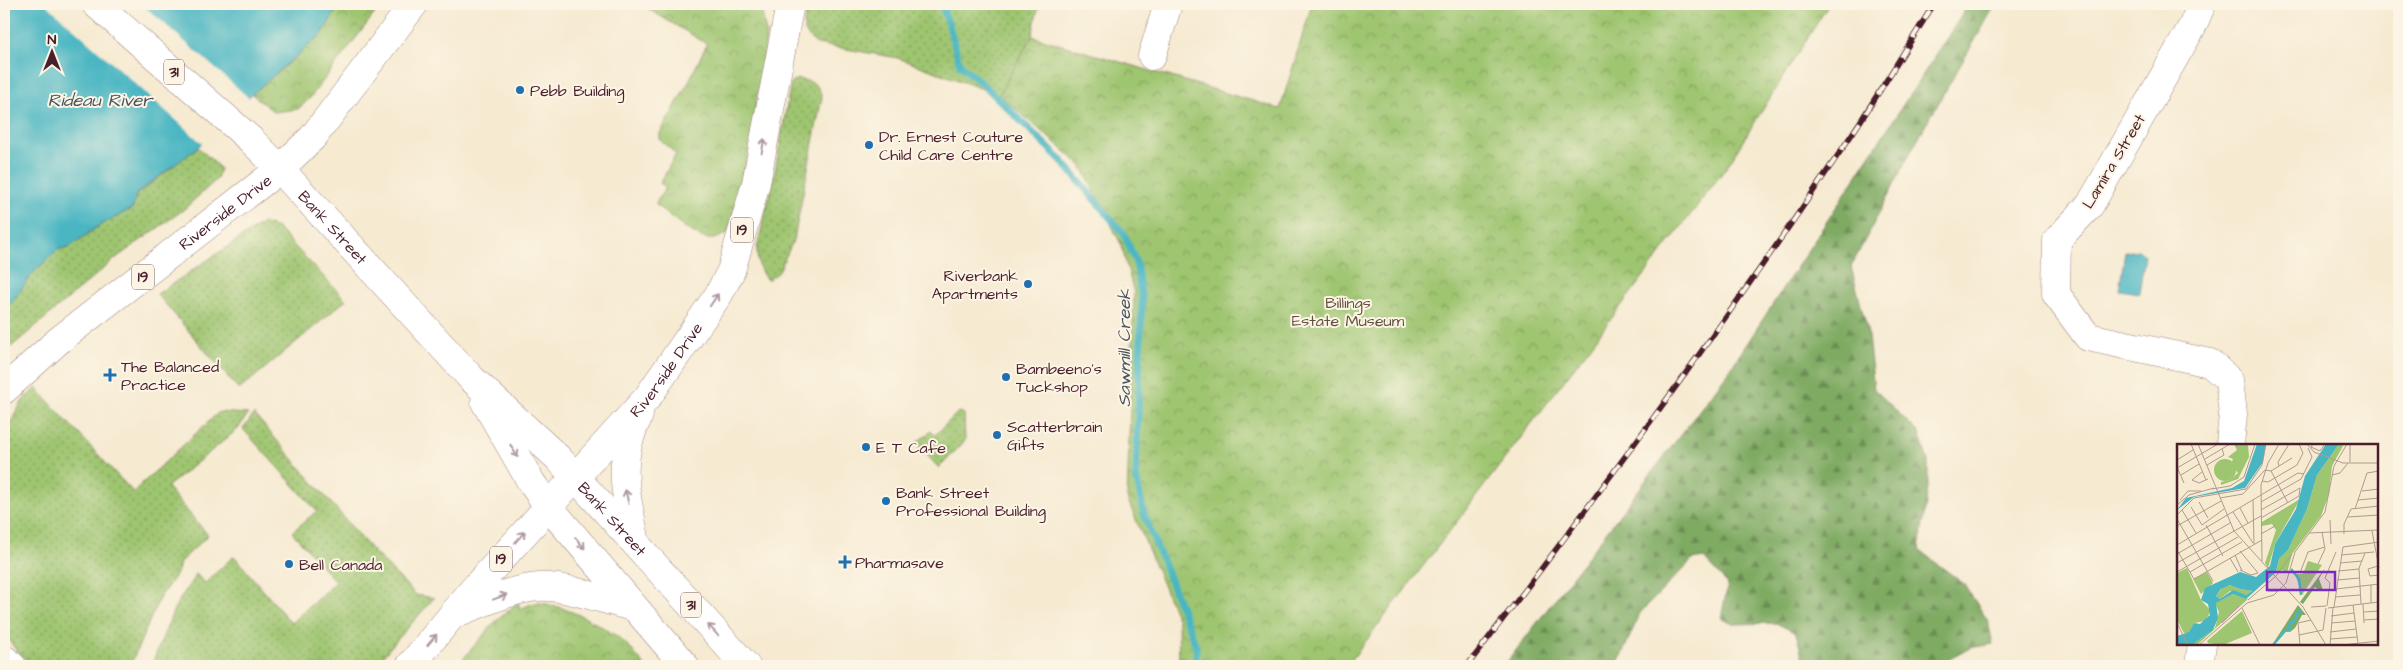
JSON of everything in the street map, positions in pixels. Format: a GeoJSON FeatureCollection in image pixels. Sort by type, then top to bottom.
{"type":"FeatureCollection","features":[{"type":"Feature","properties":{"kind":"main road","name":"Bank Street"},"geometry":{"type":"LineString","coordinates":[[96,4],[251,140],[472,379],[558,458],[746,666]]}},
{"type":"Feature","properties":{"kind":"main road","name":"Riverside Drive"},"geometry":{"type":"LineString","coordinates":[[5,391],[58,342],[280,170],[313,137],[414,4]]}},
{"type":"Feature","properties":{"kind":"main road"},"geometry":{"type":"LineString","coordinates":[[770,4],[783,40]]}},
{"type":"Feature","properties":{"kind":"main road","name":"Riverside Drive"},"geometry":{"type":"LineString","coordinates":[[410,666],[548,506],[647,398],[719,294],[731,271],[756,183],[790,4]]}},
{"type":"Feature","properties":{"kind":"main road"},"geometry":{"type":"LineString","coordinates":[[1152,56],[1168,4]]}},
{"type":"Feature","properties":{"kind":"main road","name":"Lamira Street"},"geometry":{"type":"LineString","coordinates":[[2202,4],[2187,35],[2090,205],[2057,240],[2056,294],[2088,338],[2210,363],[2229,380],[2234,414],[2230,444]]}},
{"type":"Feature","properties":{"kind":"main road","name":"Bank Street"},"geometry":{"type":"LineString","coordinates":[[472,379],[548,506],[685,666]]}},
{"type":"Feature","properties":{"kind":"main road"},"geometry":{"type":"LineString","coordinates":[[637,544],[625,489],[624,464],[628,437],[647,398]]}},
{"type":"Feature","properties":{"kind":"main road"},"geometry":{"type":"LineString","coordinates":[[454,614],[521,589],[540,586],[556,588],[633,607]]}},
{"type":"Feature","properties":{"kind":"main road"},"geometry":{"type":"LineString","coordinates":[[2199,666],[2202,645]]}},
{"type":"Feature","properties":{"kind":"main road"},"geometry":{"type":"LineString","coordinates":[[4,659],[12,666]]}},
{"type":"Feature","properties":{"kind":"green space"},"geometry":{"type":"Polygon","coordinates":[[[340,4],[382,4],[310,98],[298,109],[274,112],[252,94],[322,34],[340,4]]]}},
{"type":"Feature","properties":{"kind":"green space"},"geometry":{"type":"Polygon","coordinates":[[[640,4],[760,4],[761,7],[766,34],[765,47],[748,154],[728,233],[717,238],[709,239],[697,235],[668,215],[656,203],[666,187],[660,183],[676,154],[660,140],[660,133],[707,44],[640,4]]]}},
{"type":"Feature","properties":{"kind":"green space"},"geometry":{"type":"Polygon","coordinates":[[[808,4],[1039,4],[1032,36],[999,95],[898,58],[817,44],[807,35],[804,27],[808,4]]]}},
{"type":"Feature","properties":{"kind":"green space","name":"Billings Estate Museum"},"geometry":{"type":"Polygon","coordinates":[[[1312,4],[1829,4],[1726,168],[1347,666],[1179,666],[1178,621],[1127,498],[1134,293],[1121,244],[1081,165],[999,95],[1032,36],[1280,109],[1312,4]]]}},
{"type":"Feature","properties":{"kind":"green space"},"geometry":{"type":"Polygon","coordinates":[[[1969,4],[1996,4],[1917,140],[1851,267],[1867,328],[1874,389],[1919,433],[1928,461],[1928,488],[1919,550],[1964,584],[1988,621],[1993,644],[1970,648],[1937,666],[1805,666],[1796,633],[1776,623],[1733,624],[1721,618],[1728,584],[1704,558],[1692,560],[1640,613],[1617,666],[1504,666],[1727,374],[1969,4]]]}},
{"type":"Feature","properties":{"kind":"green space"},"geometry":{"type":"Polygon","coordinates":[[[798,79],[810,82],[816,86],[822,97],[794,239],[778,273],[767,280],[759,265],[757,248],[775,171],[790,88],[792,81],[798,79]]]}},
{"type":"Feature","properties":{"kind":"green space"},"geometry":{"type":"Polygon","coordinates":[[[198,147],[220,168],[217,179],[183,210],[116,258],[4,353],[4,309],[12,302],[33,273],[57,250],[71,246],[97,227],[133,208],[136,195],[198,147]]]}},
{"type":"Feature","properties":{"kind":"green space"},"geometry":{"type":"Polygon","coordinates":[[[263,223],[277,228],[346,300],[239,390],[157,294],[263,223]]]}},
{"type":"Feature","properties":{"kind":"green space"},"geometry":{"type":"Polygon","coordinates":[[[36,388],[133,492],[219,412],[248,414],[238,429],[167,487],[208,535],[180,562],[178,571],[159,599],[130,666],[33,666],[15,649],[4,632],[4,434],[23,400],[36,388]]]}},
{"type":"Feature","properties":{"kind":"green space"},"geometry":{"type":"Polygon","coordinates":[[[958,412],[964,414],[965,441],[939,468],[916,443],[931,431],[935,435],[958,412]]]}},
{"type":"Feature","properties":{"kind":"green space"},"geometry":{"type":"Polygon","coordinates":[[[254,414],[371,549],[416,595],[434,598],[374,666],[151,666],[175,607],[196,574],[205,583],[234,556],[291,623],[336,582],[292,532],[317,511],[243,429],[254,414]]]}},
{"type":"Feature","properties":{"kind":"green space"},"geometry":{"type":"Polygon","coordinates":[[[518,602],[520,609],[535,603],[544,604],[567,610],[591,621],[623,641],[645,666],[457,666],[493,624],[518,602]]]}},
{"type":"Feature","properties":{"kind":"water","name":"Rideau River"},"geometry":{"type":"Polygon","coordinates":[[[4,4],[340,4],[322,34],[252,94],[198,147],[136,194],[133,208],[97,227],[71,246],[57,250],[33,273],[12,302],[4,309],[4,4]]]}},
{"type":"Feature","properties":{"kind":"water"},"geometry":{"type":"Polygon","coordinates":[[[2138,250],[2145,255],[2139,293],[2119,290],[2125,252],[2138,250]]]}},
{"type":"Feature","properties":{"kind":"pier"},"geometry":{"type":"Polygon","coordinates":[[[46,4],[142,4],[250,99],[204,145],[46,4]]]}},
{"type":"Feature","properties":{"kind":"waterway","name":"Sawmill Creek"},"geometry":{"type":"LineString","coordinates":[[938,4],[942,7],[948,22],[960,65],[985,86],[1060,159],[1124,234],[1136,262],[1142,300],[1136,477],[1144,514],[1196,646],[1196,666]]}},
{"type":"Feature","properties":{"kind":"railway"},"geometry":{"type":"LineString","coordinates":[[1467,666],[1611,476],[1750,283],[1852,134],[1934,4]]}},
{"type":"Feature","properties":{"kind":"place","name":"Pebb Building"},"geometry":{"type":"Point","coordinates":[520,90]}},
{"type":"Feature","properties":{"kind":"place","name":"Dr. Ernest Couture Child Care Centre"},"geometry":{"type":"Point","coordinates":[869,145]}},
{"type":"Feature","properties":{"kind":"place","name":"Riverbank Apartments"},"geometry":{"type":"Point","coordinates":[1028,284]}},
{"type":"Feature","properties":{"kind":"place","name":"The Balanced Practice"},"geometry":{"type":"Point","coordinates":[110,375]}},
{"type":"Feature","properties":{"kind":"place","name":"Bambeeno's Tuckshop"},"geometry":{"type":"Point","coordinates":[1006,377]}},
{"type":"Feature","properties":{"kind":"place","name":"Scatterbrain Gifts"},"geometry":{"type":"Point","coordinates":[997,435]}},
{"type":"Feature","properties":{"kind":"place","name":"E T Cafe"},"geometry":{"type":"Point","coordinates":[866,447]}},
{"type":"Feature","properties":{"kind":"place","name":"Bank Street Professional Building"},"geometry":{"type":"Point","coordinates":[886,501]}},
{"type":"Feature","properties":{"kind":"place","name":"Pharmasave"},"geometry":{"type":"Point","coordinates":[845,562]}},
{"type":"Feature","properties":{"kind":"place","name":"Bell Canada"},"geometry":{"type":"Point","coordinates":[289,564]}}]}
